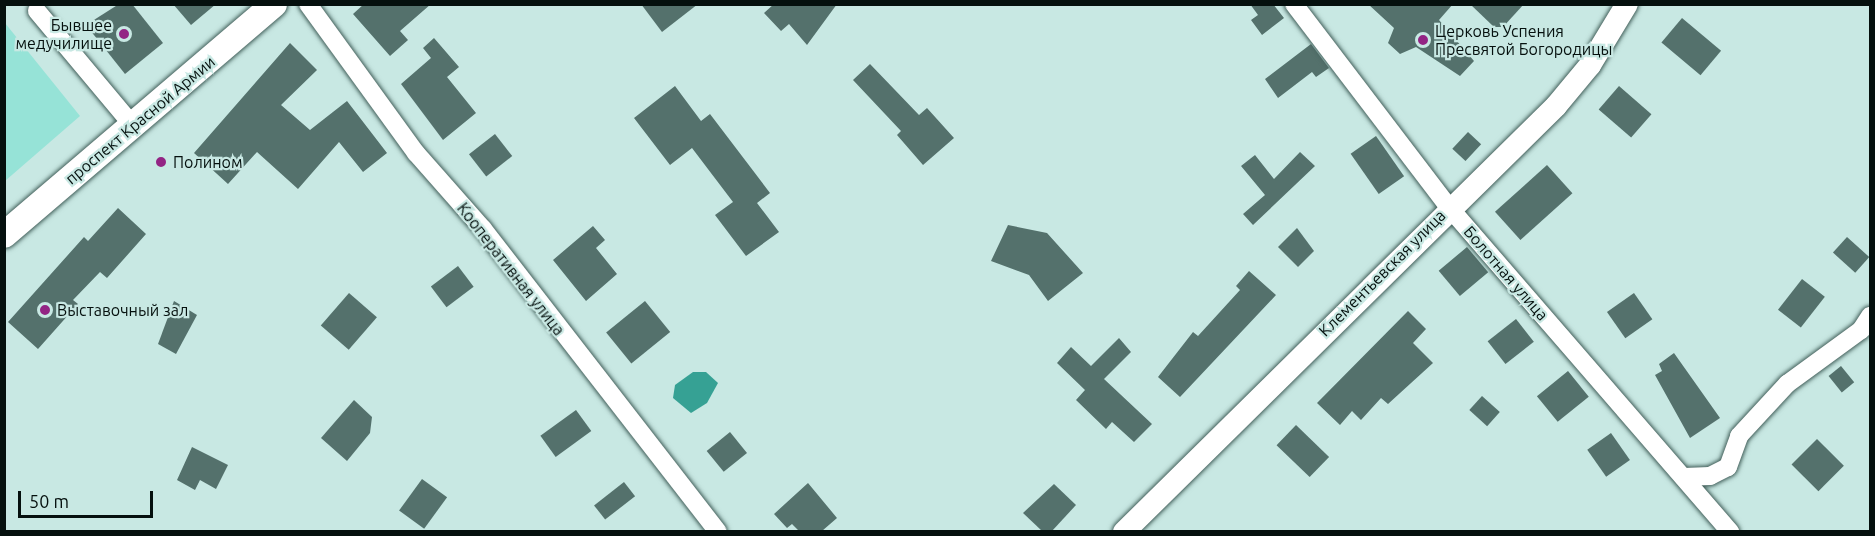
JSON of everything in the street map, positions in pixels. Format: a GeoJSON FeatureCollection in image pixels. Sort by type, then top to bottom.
{"type":"FeatureCollection","features":[{"type":"Feature","properties":{"kind":"main road","name":"проспект Красной Армии"},"geometry":{"type":"LineString","coordinates":[[4,236],[134,127],[274,4]]}},
{"type":"Feature","properties":{"kind":"street","name":"Кооперативная улица"},"geometry":{"type":"LineString","coordinates":[[308,4],[416,153],[483,229],[718,531]]}},
{"type":"Feature","properties":{"kind":"street","name":"Болотная улица"},"geometry":{"type":"LineString","coordinates":[[1294,4],[1449,206],[1730,531]]}},
{"type":"Feature","properties":{"kind":"street","name":"Клементьевская улица"},"geometry":{"type":"LineString","coordinates":[[1124,531],[1449,206],[1556,106],[1590,65],[1627,4]]}},
{"type":"Feature","properties":{"kind":"street"},"geometry":{"type":"LineString","coordinates":[[37,11],[134,127]]}},
{"type":"Feature","properties":{"kind":"street"},"geometry":{"type":"LineString","coordinates":[[1684,477],[1710,476],[1728,467],[1739,436],[1787,384],[1861,330],[1870,316]]}},
{"type":"Feature","properties":{"kind":"shaded area"},"geometry":{"type":"Polygon","coordinates":[[[5,23],[80,116],[4,181],[5,23]]]}},
{"type":"Feature","properties":{"kind":"shaded area"},"geometry":{"type":"Polygon","coordinates":[[[693,372],[706,372],[718,383],[707,403],[691,413],[673,398],[675,385],[693,372]]]}},
{"type":"Feature","properties":{"kind":"building","name":"Бывшее медучилище"},"geometry":{"type":"Polygon","coordinates":[[[119,4],[132,4],[163,43],[125,74],[86,25],[119,4]]]}},
{"type":"Feature","properties":{"kind":"building"},"geometry":{"type":"Polygon","coordinates":[[[173,4],[216,4],[191,25],[173,4]]]}},
{"type":"Feature","properties":{"kind":"building"},"geometry":{"type":"Polygon","coordinates":[[[364,4],[431,4],[400,31],[408,40],[390,56],[353,14],[364,4]]]}},
{"type":"Feature","properties":{"kind":"building"},"geometry":{"type":"Polygon","coordinates":[[[641,4],[698,4],[662,32],[641,4]]]}},
{"type":"Feature","properties":{"kind":"building"},"geometry":{"type":"Polygon","coordinates":[[[774,4],[837,4],[807,45],[789,24],[781,31],[764,13],[774,4]]]}},
{"type":"Feature","properties":{"kind":"building"},"geometry":{"type":"Polygon","coordinates":[[[1250,4],[1273,4],[1284,18],[1262,35],[1251,20],[1258,15],[1250,4]]]}},
{"type":"Feature","properties":{"kind":"building","name":"Церковь Успения Пресвятой Богородицы"},"geometry":{"type":"Polygon","coordinates":[[[1368,4],[1453,4],[1439,20],[1474,61],[1460,76],[1416,47],[1400,54],[1388,43],[1394,28],[1368,4]]]}},
{"type":"Feature","properties":{"kind":"building"},"geometry":{"type":"Polygon","coordinates":[[[1470,4],[1524,4],[1503,27],[1494,27],[1470,4]]]}},
{"type":"Feature","properties":{"kind":"building"},"geometry":{"type":"Polygon","coordinates":[[[1682,18],[1721,51],[1700,75],[1661,43],[1682,18]]]}},
{"type":"Feature","properties":{"kind":"building"},"geometry":{"type":"Polygon","coordinates":[[[434,38],[459,67],[447,77],[476,113],[443,140],[401,84],[431,58],[423,48],[434,38]]]}},
{"type":"Feature","properties":{"kind":"building"},"geometry":{"type":"Polygon","coordinates":[[[290,43],[317,70],[281,105],[310,130],[347,101],[387,153],[363,172],[339,142],[298,189],[257,152],[228,184],[194,153],[290,43]]]}},
{"type":"Feature","properties":{"kind":"building"},"geometry":{"type":"Polygon","coordinates":[[[1311,44],[1329,68],[1316,77],[1312,72],[1278,98],[1265,79],[1311,44]]]}},
{"type":"Feature","properties":{"kind":"building"},"geometry":{"type":"Polygon","coordinates":[[[870,64],[919,115],[927,108],[954,138],[923,165],[897,135],[901,131],[853,80],[870,64]]]}},
{"type":"Feature","properties":{"kind":"building"},"geometry":{"type":"Polygon","coordinates":[[[675,86],[701,121],[710,114],[770,193],[757,203],[779,232],[746,256],[715,215],[733,202],[692,148],[670,165],[634,118],[675,86]]]}},
{"type":"Feature","properties":{"kind":"building"},"geometry":{"type":"Polygon","coordinates":[[[1619,86],[1651,114],[1631,138],[1599,109],[1619,86]]]}},
{"type":"Feature","properties":{"kind":"building"},"geometry":{"type":"Polygon","coordinates":[[[1468,132],[1481,144],[1465,161],[1452,149],[1468,132]]]}},
{"type":"Feature","properties":{"kind":"building"},"geometry":{"type":"Polygon","coordinates":[[[495,134],[512,156],[486,176],[469,154],[495,134]]]}},
{"type":"Feature","properties":{"kind":"building"},"geometry":{"type":"Polygon","coordinates":[[[1376,136],[1404,176],[1379,194],[1351,154],[1376,136]]]}},
{"type":"Feature","properties":{"kind":"building"},"geometry":{"type":"Polygon","coordinates":[[[1300,152],[1315,166],[1253,225],[1243,214],[1265,195],[1241,166],[1255,155],[1274,179],[1300,152]]]}},
{"type":"Feature","properties":{"kind":"building"},"geometry":{"type":"Polygon","coordinates":[[[1547,165],[1572,193],[1520,240],[1495,212],[1547,165]]]}},
{"type":"Feature","properties":{"kind":"building"},"geometry":{"type":"Polygon","coordinates":[[[118,208],[146,234],[107,278],[100,272],[73,300],[78,304],[38,349],[8,322],[84,237],[88,241],[118,208]]]}},
{"type":"Feature","properties":{"kind":"building"},"geometry":{"type":"Polygon","coordinates":[[[1008,225],[1047,233],[1083,273],[1048,301],[1029,275],[991,261],[1008,225]]]}},
{"type":"Feature","properties":{"kind":"building"},"geometry":{"type":"Polygon","coordinates":[[[593,226],[605,240],[596,248],[617,274],[586,301],[553,260],[593,226]]]}},
{"type":"Feature","properties":{"kind":"building"},"geometry":{"type":"Polygon","coordinates":[[[1297,228],[1314,251],[1298,267],[1278,247],[1297,228]]]}},
{"type":"Feature","properties":{"kind":"building"},"geometry":{"type":"Polygon","coordinates":[[[1847,237],[1869,257],[1855,273],[1833,253],[1847,237]]]}},
{"type":"Feature","properties":{"kind":"building"},"geometry":{"type":"Polygon","coordinates":[[[1467,247],[1488,272],[1460,296],[1439,271],[1467,247]]]}},
{"type":"Feature","properties":{"kind":"building"},"geometry":{"type":"Polygon","coordinates":[[[458,266],[474,287],[446,307],[431,286],[458,266]]]}},
{"type":"Feature","properties":{"kind":"building"},"geometry":{"type":"Polygon","coordinates":[[[1249,271],[1276,295],[1180,397],[1158,377],[1193,332],[1198,336],[1240,290],[1236,286],[1249,271]]]}},
{"type":"Feature","properties":{"kind":"building"},"geometry":{"type":"Polygon","coordinates":[[[1802,279],[1825,297],[1801,328],[1778,310],[1802,279]]]}},
{"type":"Feature","properties":{"kind":"building"},"geometry":{"type":"Polygon","coordinates":[[[349,293],[377,317],[349,350],[321,325],[349,293]]]}},
{"type":"Feature","properties":{"kind":"building"},"geometry":{"type":"Polygon","coordinates":[[[1634,293],[1652,319],[1625,338],[1607,312],[1634,293]]]}},
{"type":"Feature","properties":{"kind":"building"},"geometry":{"type":"Polygon","coordinates":[[[174,301],[197,315],[176,354],[158,344],[174,301]]]}},
{"type":"Feature","properties":{"kind":"building"},"geometry":{"type":"Polygon","coordinates":[[[645,301],[670,332],[631,364],[606,332],[645,301]]]}},
{"type":"Feature","properties":{"kind":"building"},"geometry":{"type":"Polygon","coordinates":[[[1408,311],[1426,329],[1413,343],[1433,363],[1388,404],[1381,398],[1361,420],[1352,411],[1340,425],[1317,403],[1408,311]]]}},
{"type":"Feature","properties":{"kind":"building"},"geometry":{"type":"Polygon","coordinates":[[[1516,319],[1534,342],[1505,364],[1488,341],[1516,319]]]}},
{"type":"Feature","properties":{"kind":"building"},"geometry":{"type":"Polygon","coordinates":[[[1119,338],[1131,352],[1104,379],[1152,424],[1134,442],[1112,422],[1106,429],[1076,400],[1085,390],[1057,363],[1071,347],[1091,366],[1119,338]]]}},
{"type":"Feature","properties":{"kind":"building"},"geometry":{"type":"Polygon","coordinates":[[[1674,353],[1720,418],[1690,438],[1655,375],[1662,371],[1659,364],[1674,353]]]}},
{"type":"Feature","properties":{"kind":"building"},"geometry":{"type":"Polygon","coordinates":[[[1841,366],[1854,382],[1842,392],[1829,376],[1841,366]]]}},
{"type":"Feature","properties":{"kind":"building"},"geometry":{"type":"Polygon","coordinates":[[[1568,371],[1589,397],[1558,422],[1537,396],[1568,371]]]}},
{"type":"Feature","properties":{"kind":"building"},"geometry":{"type":"Polygon","coordinates":[[[1482,396],[1500,412],[1487,426],[1469,410],[1482,396]]]}},
{"type":"Feature","properties":{"kind":"building"},"geometry":{"type":"Polygon","coordinates":[[[354,400],[372,417],[370,433],[347,461],[321,438],[354,400]]]}},
{"type":"Feature","properties":{"kind":"building"},"geometry":{"type":"Polygon","coordinates":[[[576,410],[591,431],[556,457],[540,436],[576,410]]]}},
{"type":"Feature","properties":{"kind":"building"},"geometry":{"type":"Polygon","coordinates":[[[1296,425],[1329,457],[1310,477],[1277,445],[1296,425]]]}},
{"type":"Feature","properties":{"kind":"building"},"geometry":{"type":"Polygon","coordinates":[[[730,432],[747,453],[724,472],[707,451],[730,432]]]}},
{"type":"Feature","properties":{"kind":"building"},"geometry":{"type":"Polygon","coordinates":[[[1611,433],[1630,460],[1606,477],[1587,450],[1611,433]]]}},
{"type":"Feature","properties":{"kind":"building"},"geometry":{"type":"Polygon","coordinates":[[[1817,439],[1844,466],[1818,491],[1792,464],[1817,439]]]}},
{"type":"Feature","properties":{"kind":"building"},"geometry":{"type":"Polygon","coordinates":[[[192,447],[228,465],[216,489],[200,480],[195,490],[177,480],[192,447]]]}},
{"type":"Feature","properties":{"kind":"building"},"geometry":{"type":"Polygon","coordinates":[[[422,479],[447,497],[424,529],[399,511],[422,479]]]}},
{"type":"Feature","properties":{"kind":"building"},"geometry":{"type":"Polygon","coordinates":[[[624,482],[635,496],[605,520],[594,505],[624,482]]]}},
{"type":"Feature","properties":{"kind":"building"},"geometry":{"type":"Polygon","coordinates":[[[808,483],[837,518],[822,531],[799,531],[792,524],[787,528],[774,514],[808,483]]]}},
{"type":"Feature","properties":{"kind":"building"},"geometry":{"type":"Polygon","coordinates":[[[1054,484],[1076,505],[1052,531],[1042,531],[1023,513],[1054,484]]]}},
{"type":"Feature","properties":{"kind":"place","name":"Бывшее медучилище"},"geometry":{"type":"Point","coordinates":[124,34]}},
{"type":"Feature","properties":{"kind":"place","name":"Церковь Успения Пресвятой Богородицы"},"geometry":{"type":"Point","coordinates":[1423,40]}},
{"type":"Feature","properties":{"kind":"place","name":"Полином"},"geometry":{"type":"Point","coordinates":[161,162]}},
{"type":"Feature","properties":{"kind":"place","name":"Выставочный зал"},"geometry":{"type":"Point","coordinates":[45,310]}}]}
